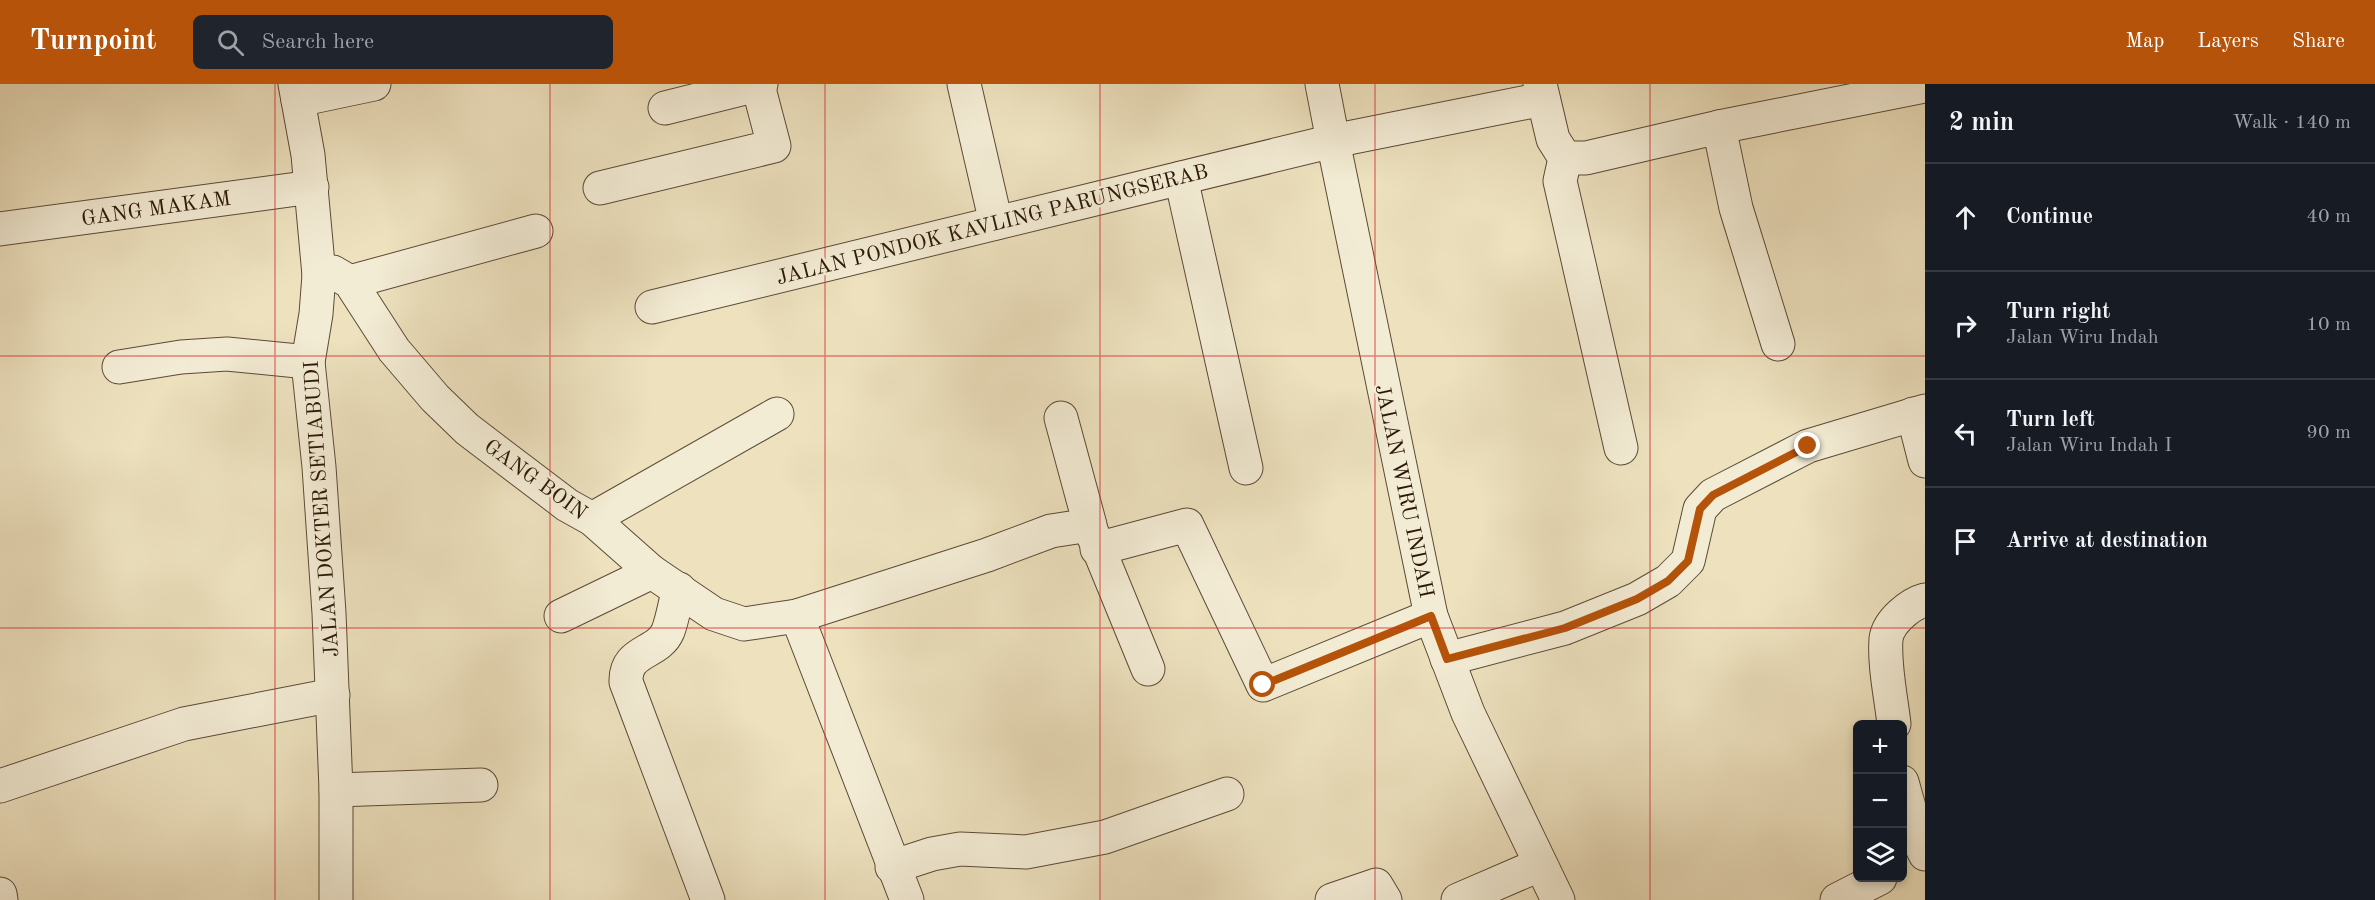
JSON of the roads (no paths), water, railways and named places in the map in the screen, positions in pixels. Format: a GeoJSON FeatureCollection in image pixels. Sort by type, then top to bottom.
{"type":"FeatureCollection","features":[{"type":"Feature","properties":{"kind":"street"},"geometry":{"type":"LineString","coordinates":[[296,92],[374,84]]}},
{"type":"Feature","properties":{"kind":"street"},"geometry":{"type":"LineString","coordinates":[[600,188],[774,146],[760,84],[666,108]]}},
{"type":"Feature","properties":{"kind":"street"},"geometry":{"type":"LineString","coordinates":[[963,84],[996,223]]}},
{"type":"Feature","properties":{"kind":"street","name":"JALAN WIRU INDAH"},"geometry":{"type":"LineString","coordinates":[[1322,84],[1431,616],[1468,713],[1539,865],[1558,900]]}},
{"type":"Feature","properties":{"kind":"street"},"geometry":{"type":"LineString","coordinates":[[1565,158],[1586,158],[1719,127],[1925,86]]}},
{"type":"Feature","properties":{"kind":"street","name":"JALAN DOKTER SETIABUDI"},"geometry":{"type":"LineString","coordinates":[[296,92],[312,187],[334,278],[316,314],[308,362],[319,467],[333,695],[336,900]]}},
{"type":"Feature","properties":{"kind":"street"},"geometry":{"type":"LineString","coordinates":[[1542,92],[1553,139],[1565,158],[1560,181],[1621,448]]}},
{"type":"Feature","properties":{"kind":"street","name":"JALAN PONDOK KAVLING PARUNGSERAB"},"geometry":{"type":"LineString","coordinates":[[652,307],[1181,178],[1335,154],[1542,92]]}},
{"type":"Feature","properties":{"kind":"street"},"geometry":{"type":"LineString","coordinates":[[1719,127],[1736,208],[1778,344]]}},
{"type":"Feature","properties":{"kind":"street"},"geometry":{"type":"LineString","coordinates":[[1181,178],[1246,468]]}},
{"type":"Feature","properties":{"kind":"street","name":"GANG MAKAM"},"geometry":{"type":"LineString","coordinates":[[0,228],[312,187]]}},
{"type":"Feature","properties":{"kind":"street"},"geometry":{"type":"LineString","coordinates":[[334,278],[536,231]]}},
{"type":"Feature","properties":{"kind":"street","name":"GANG BOIN"},"geometry":{"type":"LineString","coordinates":[[334,278],[435,398],[467,429],[567,505],[592,519],[652,572],[714,614],[744,624],[797,616],[987,555],[1050,531],[1094,537],[1187,525],[1263,685],[1431,616]]}},
{"type":"Feature","properties":{"kind":"street"},"geometry":{"type":"LineString","coordinates":[[118,367],[181,357],[227,354],[308,362]]}},
{"type":"Feature","properties":{"kind":"street"},"geometry":{"type":"LineString","coordinates":[[1447,659],[1565,628],[1637,599],[1668,581],[1688,561],[1700,509],[1713,495],[1808,446],[1919,412],[1925,461]]}},
{"type":"Feature","properties":{"kind":"street"},"geometry":{"type":"LineString","coordinates":[[592,519],[681,466],[777,414]]}},
{"type":"Feature","properties":{"kind":"street"},"geometry":{"type":"LineString","coordinates":[[1061,418],[1094,537],[1148,669]]}},
{"type":"Feature","properties":{"kind":"street"},"geometry":{"type":"LineString","coordinates":[[561,616],[652,572]]}},
{"type":"Feature","properties":{"kind":"street"},"geometry":{"type":"LineString","coordinates":[[679,589],[668,631],[662,639],[632,660],[626,672],[626,682],[708,900]]}},
{"type":"Feature","properties":{"kind":"street"},"geometry":{"type":"LineString","coordinates":[[1894,720],[1886,637],[1893,622],[1914,603],[1925,600]]}},
{"type":"Feature","properties":{"kind":"street"},"geometry":{"type":"LineString","coordinates":[[797,616],[892,867],[907,900]]}},
{"type":"Feature","properties":{"kind":"street"},"geometry":{"type":"LineString","coordinates":[[0,786],[184,724],[333,695]]}},
{"type":"Feature","properties":{"kind":"street"},"geometry":{"type":"LineString","coordinates":[[336,790],[481,785]]}},
{"type":"Feature","properties":{"kind":"street"},"geometry":{"type":"LineString","coordinates":[[892,867],[932,854],[960,849],[1026,852],[1105,837],[1227,795]]}},
{"type":"Feature","properties":{"kind":"street"},"geometry":{"type":"LineString","coordinates":[[1907,800],[1918,840],[1925,854],[1907,863]]}},
{"type":"Feature","properties":{"kind":"street"},"geometry":{"type":"LineString","coordinates":[[1458,900],[1539,865]]}},
{"type":"Feature","properties":{"kind":"street"},"geometry":{"type":"LineString","coordinates":[[1837,900],[1872,882]]}},
{"type":"Feature","properties":{"kind":"street"},"geometry":{"type":"LineString","coordinates":[[1332,900],[1376,885],[1384,900]]}},
{"type":"Feature","properties":{"kind":"street"},"geometry":{"type":"LineString","coordinates":[[0,894],[2,900]]}}]}
